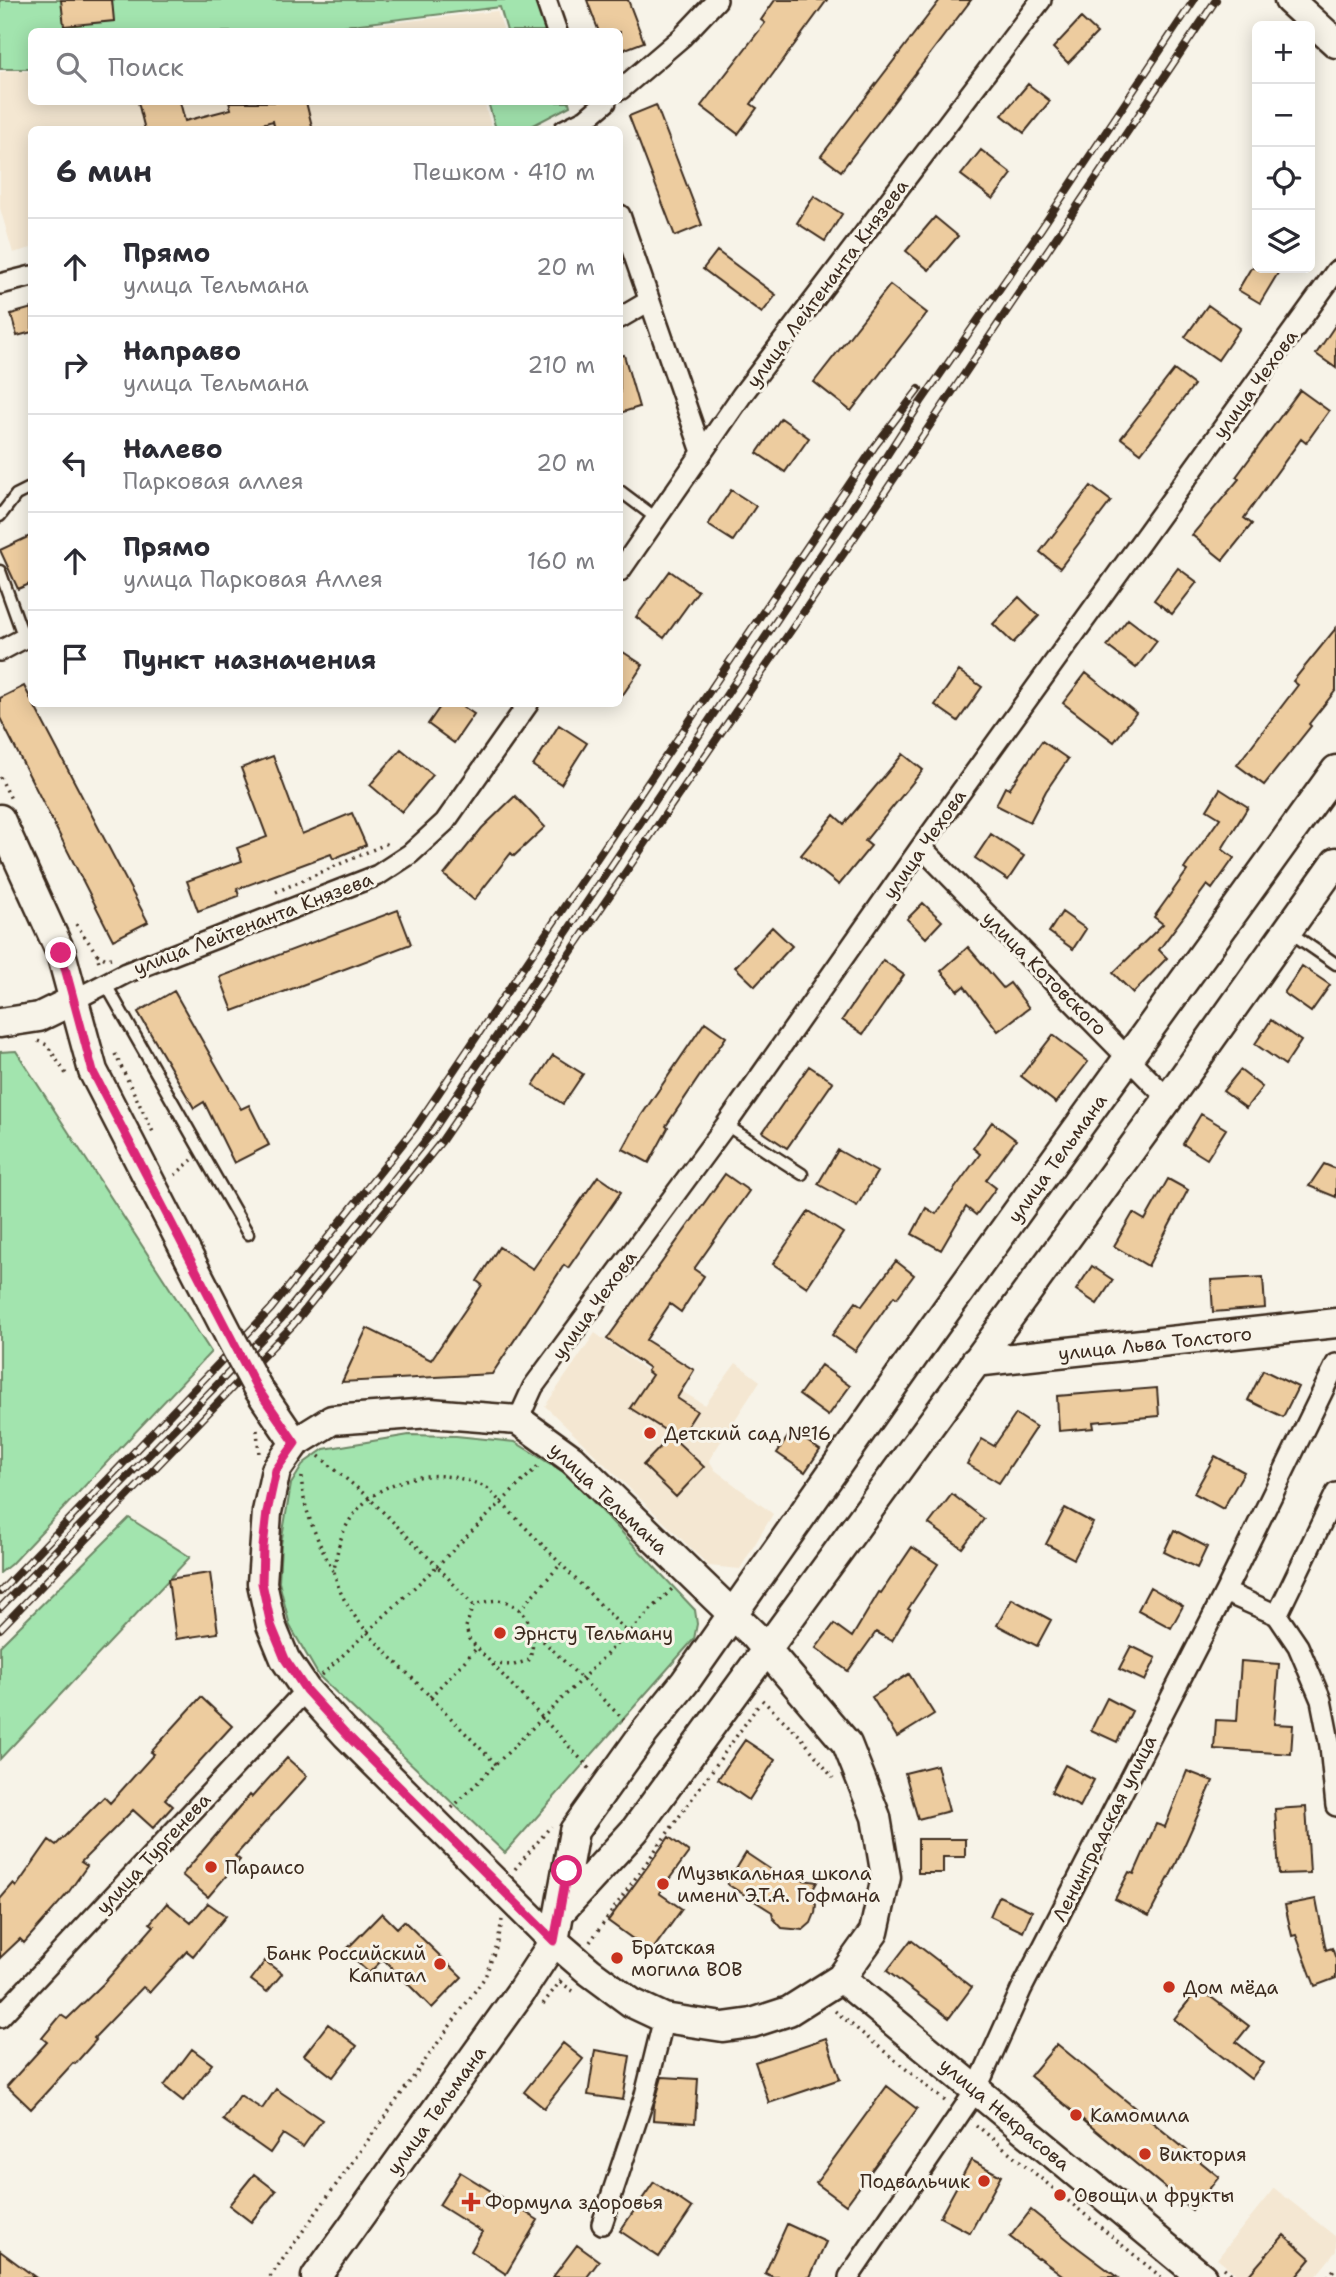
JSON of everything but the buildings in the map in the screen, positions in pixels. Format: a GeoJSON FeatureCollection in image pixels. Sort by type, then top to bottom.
{"type":"FeatureCollection","features":[{"type":"Feature","properties":{"kind":"street"},"geometry":{"type":"LineString","coordinates":[[546,0],[556,28]]}},
{"type":"Feature","properties":{"kind":"street"},"geometry":{"type":"LineString","coordinates":[[623,87],[682,37],[717,0]]}},
{"type":"Feature","properties":{"kind":"street","name":"улица Лейтенанта Князева"},"geometry":{"type":"LineString","coordinates":[[623,567],[742,395],[1041,0]]}},
{"type":"Feature","properties":{"kind":"street"},"geometry":{"type":"LineString","coordinates":[[1289,0],[1336,43]]}},
{"type":"Feature","properties":{"kind":"street"},"geometry":{"type":"LineString","coordinates":[[585,117],[602,105]]}},
{"type":"Feature","properties":{"kind":"street"},"geometry":{"type":"LineString","coordinates":[[623,224],[702,452]]}},
{"type":"Feature","properties":{"kind":"street","name":"улица Чехова"},"geometry":{"type":"LineString","coordinates":[[518,1420],[533,1387],[726,1125],[921,847],[1336,271]]}},
{"type":"Feature","properties":{"kind":"street"},"geometry":{"type":"LineString","coordinates":[[0,284],[28,277]]}},
{"type":"Feature","properties":{"kind":"street"},"geometry":{"type":"LineString","coordinates":[[623,316],[649,302]]}},
{"type":"Feature","properties":{"kind":"street"},"geometry":{"type":"LineString","coordinates":[[0,651],[28,636]]}},
{"type":"Feature","properties":{"kind":"street","name":"улица Лейтенанта Князева"},"geometry":{"type":"LineString","coordinates":[[74,1000],[104,982],[378,875],[410,854],[445,822],[525,707]]}},
{"type":"Feature","properties":{"kind":"street","name":"улица Тельмана"},"geometry":{"type":"LineString","coordinates":[[316,2277],[520,1993],[554,1941],[573,1831],[732,1615],[927,1337],[1336,770]]}},
{"type":"Feature","properties":{"kind":"street"},"geometry":{"type":"LineString","coordinates":[[6,810],[61,953],[93,1072],[257,1388],[303,1452]]}},
{"type":"Feature","properties":{"kind":"street","name":"улица Котовского"},"geometry":{"type":"LineString","coordinates":[[921,847],[1168,1099]]}},
{"type":"Feature","properties":{"kind":"street"},"geometry":{"type":"LineString","coordinates":[[559,1913],[635,1830],[1168,1099],[1336,862]]}},
{"type":"Feature","properties":{"kind":"street"},"geometry":{"type":"LineString","coordinates":[[0,1023],[39,1017],[74,1000]]}},
{"type":"Feature","properties":{"kind":"street","name":"улица Льва Толстого"},"geometry":{"type":"LineString","coordinates":[[975,1362],[1336,1323]]}},
{"type":"Feature","properties":{"kind":"street","name":"Ленинградская улица"},"geometry":{"type":"LineString","coordinates":[[849,2277],[976,2090],[1021,1990],[1225,1592],[1336,1364]]}},
{"type":"Feature","properties":{"kind":"street","name":"улица Тельмана"},"geometry":{"type":"LineString","coordinates":[[430,1413],[518,1420],[572,1459],[732,1615],[766,1649],[847,1744],[876,1817],[886,1877],[874,1932],[841,1978],[789,2011],[752,2023],[723,2027],[664,2018],[632,2003],[576,1961],[355,1744],[306,1690],[285,1659],[271,1625],[262,1583],[267,1512],[276,1470],[303,1452],[332,1420],[430,1413]]}},
{"type":"Feature","properties":{"kind":"street"},"geometry":{"type":"LineString","coordinates":[[1277,1615],[1336,1493]]}},
{"type":"Feature","properties":{"kind":"street"},"geometry":{"type":"LineString","coordinates":[[1225,1592],[1277,1615],[1298,1646],[1321,1700],[1330,1746],[1336,1806]]}},
{"type":"Feature","properties":{"kind":"street","name":"улица Тургенева"},"geometry":{"type":"LineString","coordinates":[[0,2017],[306,1690]]}},
{"type":"Feature","properties":{"kind":"street","name":"улица Некрасова"},"geometry":{"type":"LineString","coordinates":[[841,1978],[1202,2277]]}},
{"type":"Feature","properties":{"kind":"street"},"geometry":{"type":"LineString","coordinates":[[602,2224],[645,2095],[664,2018]]}},
{"type":"Feature","properties":{"kind":"lane"},"geometry":{"type":"LineString","coordinates":[[0,516],[16,495],[28,489]]}},
{"type":"Feature","properties":{"kind":"lane"},"geometry":{"type":"LineString","coordinates":[[623,493],[656,518]]}},
{"type":"Feature","properties":{"kind":"lane"},"geometry":{"type":"LineString","coordinates":[[0,571],[28,636]]}},
{"type":"Feature","properties":{"kind":"lane"},"geometry":{"type":"LineString","coordinates":[[1287,931],[1336,964]]}},
{"type":"Feature","properties":{"kind":"lane"},"geometry":{"type":"LineString","coordinates":[[104,982],[248,1234]]}},
{"type":"Feature","properties":{"kind":"lane"},"geometry":{"type":"LineString","coordinates":[[726,1125],[802,1174]]}},
{"type":"Feature","properties":{"kind":"path"},"geometry":{"type":"LineString","coordinates":[[0,776],[6,810]]}},
{"type":"Feature","properties":{"kind":"path"},"geometry":{"type":"LineString","coordinates":[[74,922],[97,954],[104,982]]}},
{"type":"Feature","properties":{"kind":"path"},"geometry":{"type":"LineString","coordinates":[[113,1050],[156,1137]]}},
{"type":"Feature","properties":{"kind":"path"},"geometry":{"type":"LineString","coordinates":[[175,1175],[202,1152]]}},
{"type":"Feature","properties":{"kind":"path"},"geometry":{"type":"LineString","coordinates":[[255,1421],[259,1457]]}},
{"type":"Feature","properties":{"kind":"path"},"geometry":{"type":"LineString","coordinates":[[303,1452],[369,1498],[474,1605]]}},
{"type":"Feature","properties":{"kind":"path"},"geometry":{"type":"LineString","coordinates":[[303,1452],[301,1491],[342,1596],[367,1632],[496,1765]]}},
{"type":"Feature","properties":{"kind":"path"},"geometry":{"type":"LineString","coordinates":[[333,1664],[543,1462]]}},
{"type":"Feature","properties":{"kind":"path"},"geometry":{"type":"LineString","coordinates":[[334,1573],[338,1541],[347,1522],[369,1498],[394,1483],[414,1478],[443,1475],[466,1478],[487,1488],[628,1633]]}},
{"type":"Feature","properties":{"kind":"path"},"geometry":{"type":"LineString","coordinates":[[519,1610],[561,1564]]}},
{"type":"Feature","properties":{"kind":"path"},"geometry":{"type":"LineString","coordinates":[[451,1810],[677,1583]]}},
{"type":"Feature","properties":{"kind":"path"},"geometry":{"type":"LineString","coordinates":[[474,1605],[489,1600],[506,1601],[519,1610],[533,1631],[632,1728]]}},
{"type":"Feature","properties":{"kind":"path"},"geometry":{"type":"LineString","coordinates":[[474,1605],[466,1627],[469,1639],[476,1649],[594,1774]]}},
{"type":"Feature","properties":{"kind":"path"},"geometry":{"type":"LineString","coordinates":[[491,1664],[514,1665],[529,1660],[533,1649],[533,1631]]}},
{"type":"Feature","properties":{"kind":"path"},"geometry":{"type":"LineString","coordinates":[[430,1697],[476,1649]]}},
{"type":"Feature","properties":{"kind":"path"},"geometry":{"type":"LineString","coordinates":[[543,2004],[762,1700]]}},
{"type":"Feature","properties":{"kind":"path"},"geometry":{"type":"LineString","coordinates":[[270,2277],[485,1977],[498,1942],[503,1916]]}},
{"type":"Feature","properties":{"kind":"path"},"geometry":{"type":"LineString","coordinates":[[835,2011],[1161,2277]]}},
{"type":"Feature","properties":{"kind":"path"},"geometry":{"type":"LineString","coordinates":[[1328,2277],[1336,2267]]}},
{"type":"Feature","properties":{"kind":"shaded area"},"geometry":{"type":"Polygon","coordinates":[[[497,11],[503,28],[345,28],[497,11]]]}},
{"type":"Feature","properties":{"kind":"shaded area"},"geometry":{"type":"Polygon","coordinates":[[[0,72],[28,72],[28,105],[485,105],[491,126],[28,126],[28,249],[13,253],[0,208],[0,72]]]}},
{"type":"Feature","properties":{"kind":"shaded area","name":"Детский сад №16"},"geometry":{"type":"Polygon","coordinates":[[[595,1333],[647,1371],[705,1405],[736,1363],[760,1381],[709,1460],[715,1470],[773,1514],[740,1569],[709,1566],[545,1406],[595,1333]]]}},
{"type":"Feature","properties":{"kind":"shaded area"},"geometry":{"type":"Polygon","coordinates":[[[1274,2188],[1336,2237],[1336,2251],[1315,2277],[1240,2277],[1217,2259],[1274,2188]]]}},
{"type":"Feature","properties":{"kind":"green space"},"geometry":{"type":"Polygon","coordinates":[[[0,0],[536,0],[545,28],[506,28],[500,7],[326,28],[28,28],[28,69],[0,69],[0,0]]]}},
{"type":"Feature","properties":{"kind":"green space"},"geometry":{"type":"Polygon","coordinates":[[[489,105],[570,105],[532,126],[495,126],[489,105]]]}},
{"type":"Feature","properties":{"kind":"green space"},"geometry":{"type":"Polygon","coordinates":[[[16,1051],[211,1352],[0,1573],[0,1052],[16,1051]]]}},
{"type":"Feature","properties":{"kind":"green space"},"geometry":{"type":"Polygon","coordinates":[[[409,1435],[515,1442],[568,1475],[695,1610],[697,1624],[694,1639],[505,1853],[319,1676],[290,1626],[279,1582],[281,1544],[291,1484],[304,1463],[324,1449],[409,1435]]]}},
{"type":"Feature","properties":{"kind":"green space"},"geometry":{"type":"Polygon","coordinates":[[[129,1518],[190,1557],[0,1759],[0,1646],[129,1518]]]}},
{"type":"Feature","properties":{"kind":"railway"},"geometry":{"type":"LineString","coordinates":[[0,1608],[281,1319],[430,1135],[1194,0]]}},
{"type":"Feature","properties":{"kind":"railway"},"geometry":{"type":"LineString","coordinates":[[0,1629],[293,1325],[441,1142],[846,550],[1216,0]]}},
{"type":"Feature","properties":{"kind":"railway"},"geometry":{"type":"LineString","coordinates":[[0,1592],[271,1309],[415,1128],[875,446],[919,389]]}},
{"type":"Feature","properties":{"kind":"place","name":"Детский сад №16"},"geometry":{"type":"Point","coordinates":[650,1433]}},
{"type":"Feature","properties":{"kind":"place","name":"Эрнсту Тельману"},"geometry":{"type":"Point","coordinates":[500,1633]}},
{"type":"Feature","properties":{"kind":"place","name":"Параисо"},"geometry":{"type":"Point","coordinates":[211,1867]}},
{"type":"Feature","properties":{"kind":"place","name":"Музыкальная школа имени Э.Т.А. Гофмана"},"geometry":{"type":"Point","coordinates":[663,1884]}},
{"type":"Feature","properties":{"kind":"place","name":"Братская могила ВОВ"},"geometry":{"type":"Point","coordinates":[617,1958]}},
{"type":"Feature","properties":{"kind":"place","name":"Банк Российский Капитал"},"geometry":{"type":"Point","coordinates":[440,1964]}},
{"type":"Feature","properties":{"kind":"place","name":"Дом мёда"},"geometry":{"type":"Point","coordinates":[1169,1987]}},
{"type":"Feature","properties":{"kind":"place","name":"Камомила"},"geometry":{"type":"Point","coordinates":[1076,2115]}},
{"type":"Feature","properties":{"kind":"place","name":"Виктория"},"geometry":{"type":"Point","coordinates":[1145,2154]}},
{"type":"Feature","properties":{"kind":"place","name":"Подвальчик"},"geometry":{"type":"Point","coordinates":[984,2181]}},
{"type":"Feature","properties":{"kind":"place","name":"Овощи и фрукты"},"geometry":{"type":"Point","coordinates":[1060,2195]}},
{"type":"Feature","properties":{"kind":"place","name":"Формула здоровья"},"geometry":{"type":"Point","coordinates":[471,2202]}},
{"type":"Feature","properties":{"kind":"route"},"geometry":{"type":"LineString","coordinates":[[61,953],[93,1072],[257,1388],[295,1443],[276,1470],[263,1547],[262,1583],[271,1625],[285,1659],[306,1690],[346,1734],[554,1941],[567,1871]]}}]}
